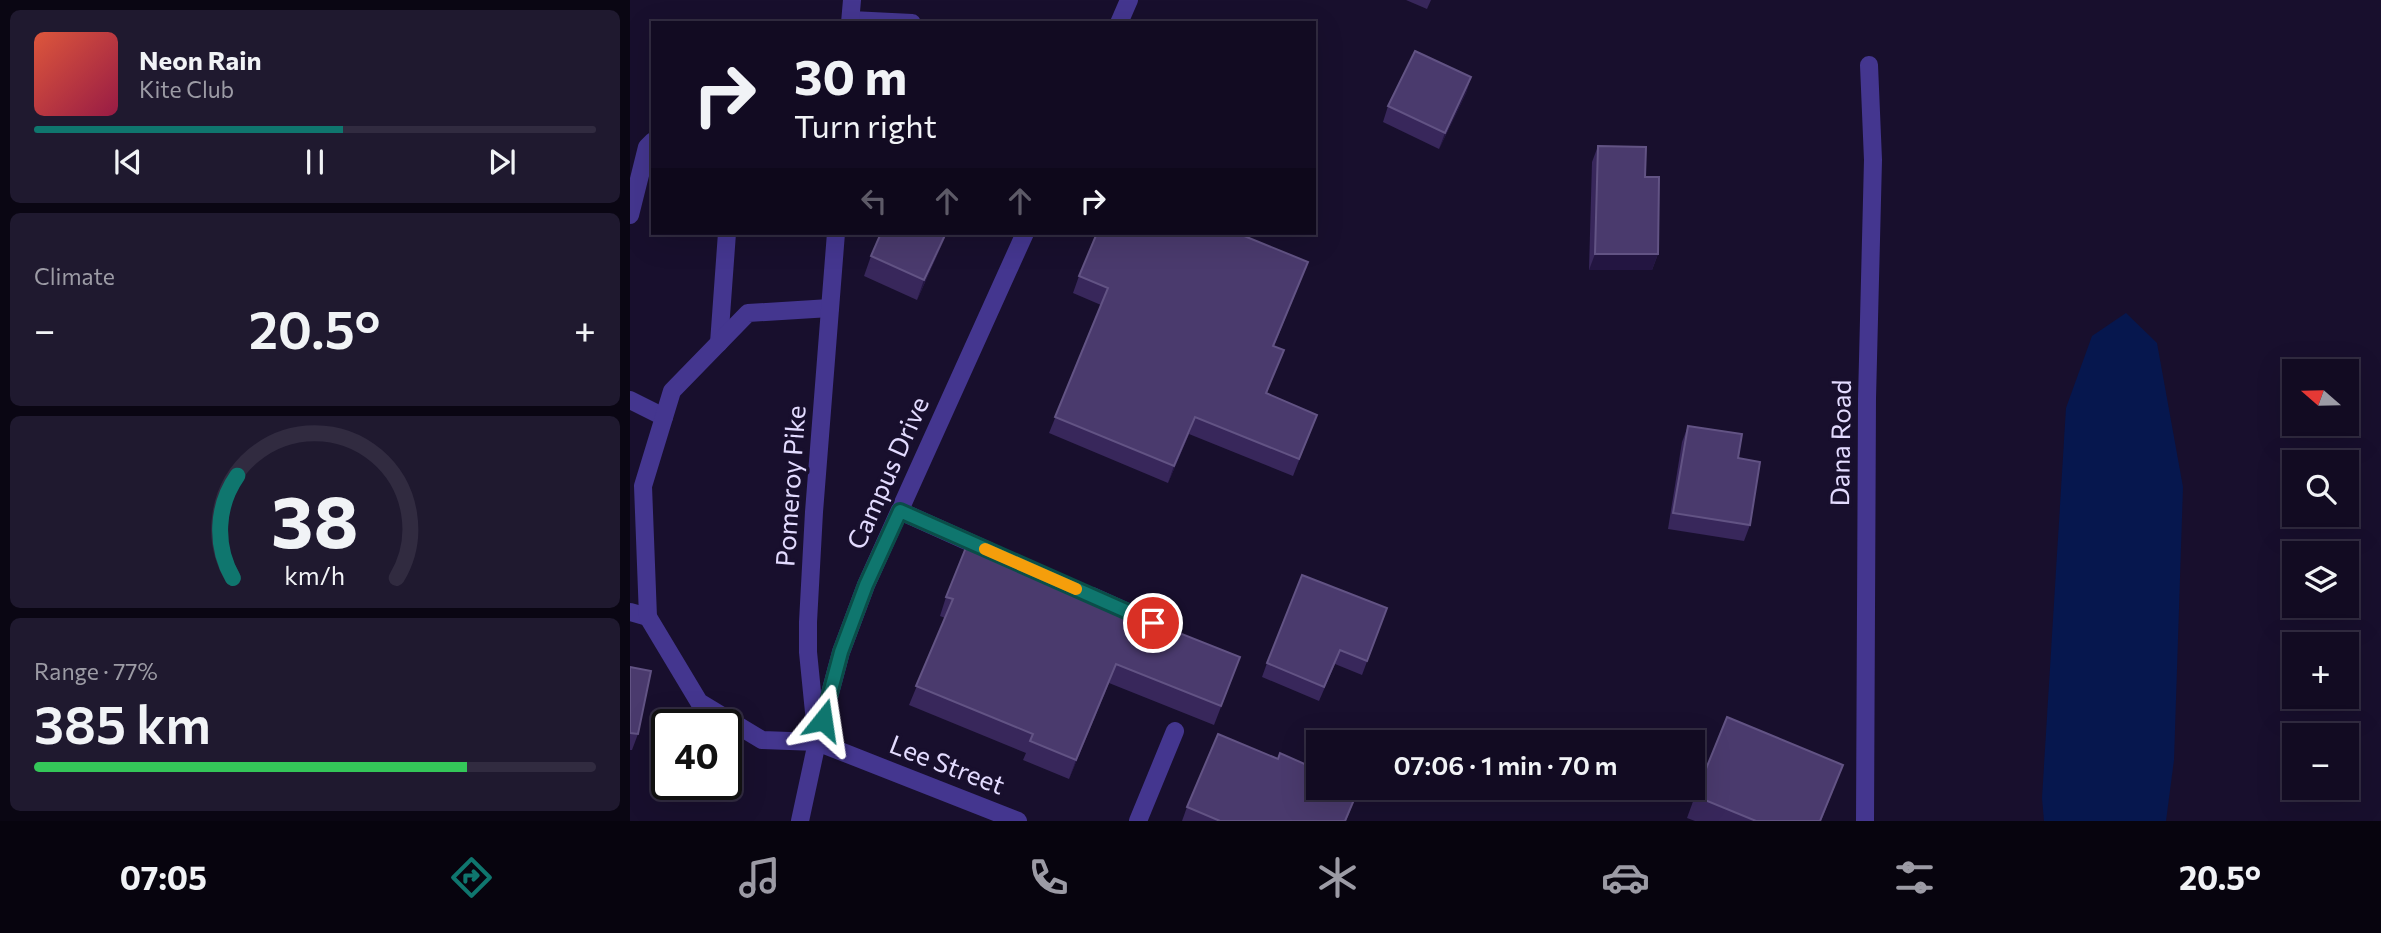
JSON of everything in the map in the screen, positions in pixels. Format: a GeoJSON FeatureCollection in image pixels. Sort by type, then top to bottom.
{"type":"FeatureCollection","features":[{"type":"Feature","properties":{"kind":"street"},"geometry":{"type":"LineString","coordinates":[[850,21],[852,0]]}},
{"type":"Feature","properties":{"kind":"street"},"geometry":{"type":"LineString","coordinates":[[1120,21],[1129,0]]}},
{"type":"Feature","properties":{"kind":"street","name":"Dana Road"},"geometry":{"type":"LineString","coordinates":[[1865,821],[1867,399],[1873,160],[1869,65]]}},
{"type":"Feature","properties":{"kind":"street"},"geometry":{"type":"LineString","coordinates":[[630,215],[647,147],[651,143]]}},
{"type":"Feature","properties":{"kind":"street"},"geometry":{"type":"LineString","coordinates":[[719,344],[727,235]]}},
{"type":"Feature","properties":{"kind":"street","name":"Pomeroy Pike"},"geometry":{"type":"LineString","coordinates":[[817,742],[808,652],[808,622],[836,235]]}},
{"type":"Feature","properties":{"kind":"street","name":"Campus Drive"},"geometry":{"type":"LineString","coordinates":[[800,821],[817,742],[841,652],[866,585],[1019,235]]}},
{"type":"Feature","properties":{"kind":"street"},"geometry":{"type":"LineString","coordinates":[[639,615],[643,486],[672,391],[748,313],[830,308]]}},
{"type":"Feature","properties":{"kind":"street"},"geometry":{"type":"LineString","coordinates":[[630,400],[664,417]]}},
{"type":"Feature","properties":{"kind":"street"},"geometry":{"type":"LineString","coordinates":[[900,511],[1001,556]]}},
{"type":"Feature","properties":{"kind":"street"},"geometry":{"type":"LineString","coordinates":[[1077,590],[1178,634]]}},
{"type":"Feature","properties":{"kind":"street","name":"Lee Street"},"geometry":{"type":"LineString","coordinates":[[639,615],[699,702],[762,740],[817,742],[1018,821]]}},
{"type":"Feature","properties":{"kind":"street"},"geometry":{"type":"LineString","coordinates":[[1138,821],[1174,732]]}},
{"type":"Feature","properties":{"kind":"shaded area"},"geometry":{"type":"Polygon","coordinates":[[[2126,313],[2157,343],[2183,487],[2174,760],[2166,821],[2044,821],[2042,798],[2066,408],[2092,336],[2126,313]]]}},
{"type":"Feature","properties":{"kind":"building"},"geometry":{"type":"Polygon","coordinates":[[[1415,51],[1471,77],[1445,133],[1388,106],[1415,51]]]}},
{"type":"Feature","properties":{"kind":"building"},"geometry":{"type":"Polygon","coordinates":[[[1598,146],[1646,147],[1645,177],[1659,177],[1658,254],[1595,254],[1598,146]]]}},
{"type":"Feature","properties":{"kind":"building"},"geometry":{"type":"Polygon","coordinates":[[[880,235],[945,235],[924,280],[871,256],[880,235]]]}},
{"type":"Feature","properties":{"kind":"building"},"geometry":{"type":"Polygon","coordinates":[[[1096,235],[1242,235],[1308,262],[1273,346],[1284,350],[1266,393],[1317,415],[1299,459],[1195,417],[1174,466],[1055,417],[1108,288],[1079,276],[1096,235]]]}},
{"type":"Feature","properties":{"kind":"building"},"geometry":{"type":"Polygon","coordinates":[[[1688,426],[1742,434],[1738,458],[1760,462],[1750,525],[1673,513],[1688,426]]]}},
{"type":"Feature","properties":{"kind":"building"},"geometry":{"type":"Polygon","coordinates":[[[969,540],[1114,598],[1111,606],[1240,657],[1221,706],[1116,664],[1076,760],[1030,741],[1033,734],[916,686],[953,599],[946,597],[969,540]]]}},
{"type":"Feature","properties":{"kind":"building"},"geometry":{"type":"Polygon","coordinates":[[[1302,575],[1387,608],[1367,661],[1340,650],[1324,687],[1267,663],[1302,575]]]}},
{"type":"Feature","properties":{"kind":"building"},"geometry":{"type":"Polygon","coordinates":[[[630,667],[651,671],[638,734],[630,733],[630,667]]]}},
{"type":"Feature","properties":{"kind":"building"},"geometry":{"type":"Polygon","coordinates":[[[1727,717],[1843,765],[1820,821],[1756,821],[1705,800],[1705,771],[1727,717]]]}},
{"type":"Feature","properties":{"kind":"building"},"geometry":{"type":"Polygon","coordinates":[[[1218,734],[1278,759],[1280,753],[1306,765],[1306,800],[1354,800],[1345,821],[1220,821],[1187,807],[1218,734]]]}},
{"type":"Feature","properties":{"kind":"slow traffic"},"geometry":{"type":"LineString","coordinates":[[985,549],[1076,589]]}},
{"type":"Feature","properties":{"kind":"route"},"geometry":{"type":"LineString","coordinates":[[823,720],[841,652],[866,585],[900,511],[1153,623]]}}]}
